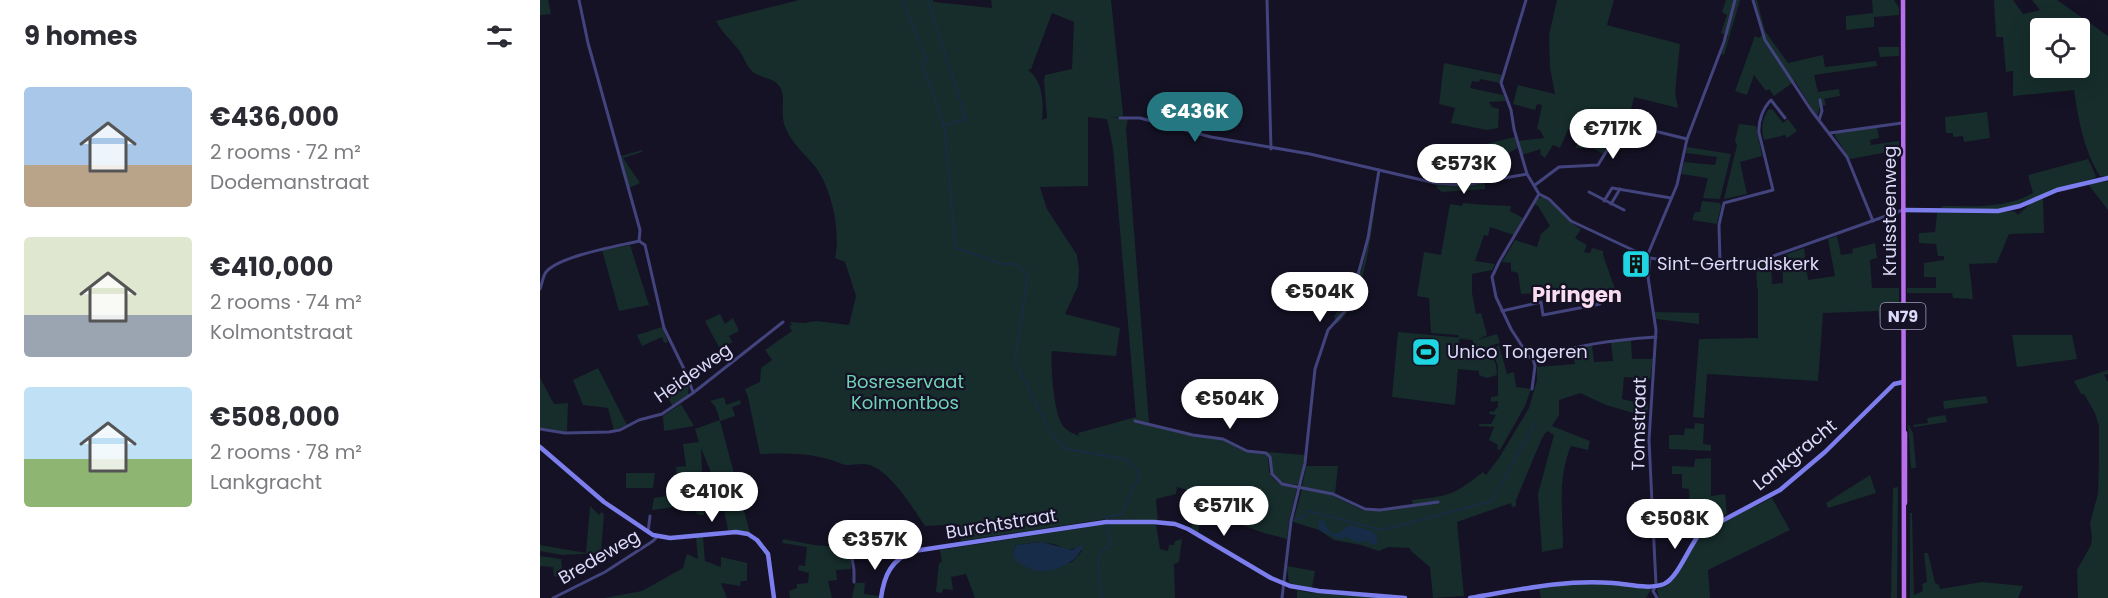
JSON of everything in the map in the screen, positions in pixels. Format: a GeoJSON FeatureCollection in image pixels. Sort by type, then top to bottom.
{"type":"FeatureCollection","features":[{"type":"Feature","properties":{"kind":"main road","name":"Kruissteenweg"},"geometry":{"type":"LineString","coordinates":[[1903,0],[1904,598]]}},
{"type":"Feature","properties":{"kind":"street"},"geometry":{"type":"LineString","coordinates":[[579,0],[588,44],[640,230],[639,242]]}},
{"type":"Feature","properties":{"kind":"street"},"geometry":{"type":"LineString","coordinates":[[1267,0],[1271,149]]}},
{"type":"Feature","properties":{"kind":"street"},"geometry":{"type":"LineString","coordinates":[[1526,0],[1501,82],[1511,110],[1516,139],[1527,174],[1539,194],[1549,199],[1571,221],[1649,256],[1720,263],[1748,263],[1903,210],[1998,211],[2020,206],[2057,190],[2108,178]]}},
{"type":"Feature","properties":{"kind":"street"},"geometry":{"type":"LineString","coordinates":[[1649,256],[1680,174],[1687,139],[1724,42],[1735,0]]}},
{"type":"Feature","properties":{"kind":"street"},"geometry":{"type":"LineString","coordinates":[[1754,0],[1765,40],[1847,157],[1873,221]]}},
{"type":"Feature","properties":{"kind":"street"},"geometry":{"type":"LineString","coordinates":[[1720,263],[1719,225],[1724,203],[1773,190],[1759,133],[1765,105],[1771,100],[1785,118]]}},
{"type":"Feature","properties":{"kind":"street"},"geometry":{"type":"LineString","coordinates":[[1819,120],[1822,111],[1820,100]]}},
{"type":"Feature","properties":{"kind":"street"},"geometry":{"type":"LineString","coordinates":[[1120,118],[1140,118],[1211,137],[1310,154],[1422,181],[1464,185],[1527,174]]}},
{"type":"Feature","properties":{"kind":"street"},"geometry":{"type":"LineString","coordinates":[[1830,133],[1903,123]]}},
{"type":"Feature","properties":{"kind":"street"},"geometry":{"type":"LineString","coordinates":[[1535,185],[1559,167],[1598,165],[1622,126],[1626,124],[1687,139]]}},
{"type":"Feature","properties":{"kind":"street"},"geometry":{"type":"LineString","coordinates":[[1282,598],[1287,547],[1305,463],[1315,369],[1328,330],[1345,311],[1353,293],[1368,238],[1379,170]]}},
{"type":"Feature","properties":{"kind":"street"},"geometry":{"type":"LineString","coordinates":[[1604,201],[1612,188],[1671,198]]}},
{"type":"Feature","properties":{"kind":"street"},"geometry":{"type":"LineString","coordinates":[[1611,204],[1620,189]]}},
{"type":"Feature","properties":{"kind":"street"},"geometry":{"type":"LineString","coordinates":[[1588,192],[1624,210]]}},
{"type":"Feature","properties":{"kind":"street"},"geometry":{"type":"LineString","coordinates":[[1532,389],[1535,366],[1533,359],[1529,357],[1512,332],[1502,311],[1494,291],[1493,273],[1539,194]]}},
{"type":"Feature","properties":{"kind":"street"},"geometry":{"type":"LineString","coordinates":[[540,290],[546,272],[559,264],[599,250],[639,242],[645,244],[667,336],[686,373],[693,393]]}},
{"type":"Feature","properties":{"kind":"street","name":"Tomstraat"},"geometry":{"type":"LineString","coordinates":[[1649,256],[1648,277],[1656,323],[1648,440],[1655,588]]}},
{"type":"Feature","properties":{"kind":"street"},"geometry":{"type":"LineString","coordinates":[[1502,311],[1541,302],[1543,315],[1600,304],[1599,300]]}},
{"type":"Feature","properties":{"kind":"street","name":"Heideweg"},"geometry":{"type":"LineString","coordinates":[[540,429],[584,433],[620,430],[639,420],[669,411],[783,322]]}},
{"type":"Feature","properties":{"kind":"street"},"geometry":{"type":"LineString","coordinates":[[1533,359],[1564,348],[1596,342],[1656,338]]}},
{"type":"Feature","properties":{"kind":"street","name":"Lankgracht"},"geometry":{"type":"LineString","coordinates":[[1655,588],[1665,584],[1673,576],[1693,541],[1701,532],[1780,490],[1825,452],[1894,384],[1904,382]]}},
{"type":"Feature","properties":{"kind":"street"},"geometry":{"type":"LineString","coordinates":[[1135,421],[1193,435],[1223,439],[1247,451],[1266,453],[1270,457],[1272,474],[1277,481],[1333,494],[1354,506],[1372,510],[1438,502]]}},
{"type":"Feature","properties":{"kind":"street"},"geometry":{"type":"LineString","coordinates":[[540,447],[604,502],[657,537],[670,538],[736,532],[753,537],[761,543],[768,554],[774,598]]}},
{"type":"Feature","properties":{"kind":"street"},"geometry":{"type":"LineString","coordinates":[[647,532],[650,516]]}},
{"type":"Feature","properties":{"kind":"street","name":"Burchtstraat"},"geometry":{"type":"LineString","coordinates":[[899,559],[916,551],[1087,524],[1115,521],[1154,522],[1175,524],[1188,529],[1285,585]]}},
{"type":"Feature","properties":{"kind":"street","name":"Bredeweg"},"geometry":{"type":"LineString","coordinates":[[553,598],[605,572],[657,537]]}},
{"type":"Feature","properties":{"kind":"street"},"geometry":{"type":"LineString","coordinates":[[854,582],[852,549],[889,551],[899,559],[886,575],[881,598]]}},
{"type":"Feature","properties":{"kind":"street"},"geometry":{"type":"LineString","coordinates":[[1470,598],[1574,582],[1655,588],[1657,598]]}},
{"type":"Feature","properties":{"kind":"street"},"geometry":{"type":"LineString","coordinates":[[1285,585],[1319,591],[1405,598]]}},
{"type":"Feature","properties":{"kind":"green space"},"geometry":{"type":"Polygon","coordinates":[[[540,0],[548,0],[551,14],[540,15],[540,0]]]}},
{"type":"Feature","properties":{"kind":"green space","name":"Bosreservaat Kolmontbos"},"geometry":{"type":"Polygon","coordinates":[[[799,0],[933,0],[934,2],[992,8],[991,0],[1111,0],[1123,114],[1122,117],[1109,118],[1128,118],[1126,129],[1149,423],[1136,422],[1227,441],[1239,449],[1267,455],[1269,470],[1273,478],[1280,484],[1297,488],[1287,539],[1223,518],[1229,503],[1206,497],[1198,533],[1191,528],[1195,511],[1187,510],[1191,491],[1177,487],[1176,494],[1156,499],[1158,521],[1106,519],[961,541],[958,524],[925,526],[886,475],[870,465],[845,465],[802,454],[760,454],[745,389],[760,382],[761,368],[772,360],[765,350],[792,331],[789,326],[792,325],[790,322],[816,321],[849,325],[856,296],[845,262],[835,258],[836,225],[827,189],[817,169],[796,145],[786,129],[783,118],[783,98],[779,85],[752,71],[716,21],[799,0]],[[1052,13],[1031,69],[1028,70],[1040,86],[1042,120],[1047,118],[1045,75],[1072,69],[1074,22],[1052,13]],[[1088,117],[1088,186],[1040,187],[1047,209],[1077,255],[1078,286],[1065,314],[1120,328],[1116,356],[1052,351],[1053,390],[1057,412],[1063,426],[1079,436],[1078,433],[1136,417],[1113,148],[1107,119],[1088,117]]]}},
{"type":"Feature","properties":{"kind":"green space"},"geometry":{"type":"Polygon","coordinates":[[[1557,0],[1614,0],[1607,25],[1680,44],[1675,92],[1678,108],[1634,97],[1628,122],[1622,123],[1603,154],[1593,148],[1575,148],[1578,143],[1579,128],[1570,125],[1560,148],[1553,145],[1545,158],[1540,154],[1541,149],[1522,155],[1518,141],[1544,138],[1537,129],[1542,105],[1537,104],[1535,110],[1513,104],[1518,85],[1555,94],[1550,68],[1549,35],[1557,0]]]}},
{"type":"Feature","properties":{"kind":"green space"},"geometry":{"type":"Polygon","coordinates":[[[1726,0],[1740,0],[1724,55],[1721,54],[1728,36],[1721,33],[1727,15],[1722,12],[1726,0]]]}},
{"type":"Feature","properties":{"kind":"green space"},"geometry":{"type":"Polygon","coordinates":[[[1755,0],[1757,0],[1765,31],[1788,63],[1823,55],[1825,67],[1876,61],[1877,66],[1814,75],[1818,92],[1839,89],[1840,96],[1824,99],[1826,105],[1820,107],[1817,117],[1795,81],[1774,96],[1769,89],[1766,91],[1754,75],[1747,95],[1735,91],[1755,36],[1759,38],[1764,33],[1755,0]]]}},
{"type":"Feature","properties":{"kind":"green space"},"geometry":{"type":"Polygon","coordinates":[[[1872,0],[1894,0],[1899,8],[1899,15],[1874,17],[1874,27],[1846,30],[1846,16],[1873,13],[1872,0]]]}},
{"type":"Feature","properties":{"kind":"green space"},"geometry":{"type":"Polygon","coordinates":[[[1994,0],[2013,0],[2023,14],[2040,10],[2032,0],[2057,0],[2082,18],[2030,18],[2030,78],[2090,78],[2090,23],[2108,36],[2108,176],[2100,176],[2090,156],[2080,123],[2074,90],[2013,96],[2013,71],[2006,72],[2003,37],[1996,37],[1994,0]]]}},
{"type":"Feature","properties":{"kind":"green space"},"geometry":{"type":"Polygon","coordinates":[[[1878,47],[1899,47],[1899,56],[1880,57],[1878,47]]]}},
{"type":"Feature","properties":{"kind":"green space"},"geometry":{"type":"Polygon","coordinates":[[[1444,63],[1502,75],[1500,83],[1480,79],[1479,82],[1472,81],[1470,88],[1503,95],[1506,101],[1489,102],[1492,107],[1499,109],[1498,128],[1487,130],[1451,123],[1455,108],[1439,104],[1444,63]]]}},
{"type":"Feature","properties":{"kind":"green space"},"geometry":{"type":"Polygon","coordinates":[[[1769,109],[1773,110],[1783,123],[1788,119],[1797,131],[1787,138],[1785,135],[1764,140],[1763,124],[1769,109]]]}},
{"type":"Feature","properties":{"kind":"green space"},"geometry":{"type":"Polygon","coordinates":[[[1987,112],[1990,138],[1964,142],[1963,136],[1953,137],[1953,133],[1946,133],[1945,117],[1987,112]]]}},
{"type":"Feature","properties":{"kind":"green space"},"geometry":{"type":"Polygon","coordinates":[[[1739,124],[1756,126],[1762,156],[1740,162],[1747,194],[1724,199],[1737,145],[1735,141],[1739,124]]]}},
{"type":"Feature","properties":{"kind":"green space"},"geometry":{"type":"Polygon","coordinates":[[[1877,127],[1879,138],[1870,140],[1871,145],[1899,141],[1899,150],[1850,159],[1835,136],[1836,133],[1877,127]]]}},
{"type":"Feature","properties":{"kind":"green space"},"geometry":{"type":"Polygon","coordinates":[[[1515,137],[1518,148],[1503,156],[1505,175],[1469,184],[1485,182],[1485,189],[1442,192],[1437,188],[1436,182],[1423,179],[1423,177],[1462,179],[1486,173],[1486,144],[1515,137]]]}},
{"type":"Feature","properties":{"kind":"green space"},"geometry":{"type":"Polygon","coordinates":[[[1687,147],[1731,154],[1720,199],[1703,198],[1708,178],[1681,174],[1684,162],[1715,165],[1717,157],[1686,153],[1687,147]]]}},
{"type":"Feature","properties":{"kind":"green space"},"geometry":{"type":"Polygon","coordinates":[[[642,150],[642,152],[623,158],[640,183],[629,188],[621,156],[642,150]]]}},
{"type":"Feature","properties":{"kind":"green space"},"geometry":{"type":"Polygon","coordinates":[[[2088,159],[2095,178],[2050,191],[2014,206],[1993,210],[1941,208],[1942,206],[1977,206],[2011,202],[2033,193],[2028,175],[2088,159]]]}},
{"type":"Feature","properties":{"kind":"green space"},"geometry":{"type":"Polygon","coordinates":[[[2108,181],[2108,210],[2088,184],[2108,181]]]}},
{"type":"Feature","properties":{"kind":"green space"},"geometry":{"type":"Polygon","coordinates":[[[1542,197],[1581,229],[1575,238],[1587,245],[1584,252],[1590,253],[1592,248],[1603,251],[1615,289],[1521,294],[1518,273],[1511,271],[1511,263],[1502,262],[1515,240],[1537,247],[1541,234],[1550,226],[1538,206],[1534,204],[1538,198],[1542,197]]]}},
{"type":"Feature","properties":{"kind":"green space"},"geometry":{"type":"Polygon","coordinates":[[[2043,198],[2044,233],[2009,234],[1997,263],[1969,264],[1973,299],[1953,298],[1952,293],[1907,293],[1907,288],[1936,288],[1936,277],[1924,277],[1924,263],[1944,260],[1944,256],[1938,256],[1936,244],[1919,243],[1919,233],[1935,232],[1937,213],[2014,211],[2018,215],[2032,202],[2043,198]]]}},
{"type":"Feature","properties":{"kind":"green space"},"geometry":{"type":"Polygon","coordinates":[[[1702,201],[1720,203],[1717,224],[1692,220],[1695,212],[1700,212],[1702,201]]]}},
{"type":"Feature","properties":{"kind":"green space"},"geometry":{"type":"Polygon","coordinates":[[[1450,204],[1511,206],[1510,211],[1523,218],[1514,235],[1490,227],[1488,236],[1484,235],[1475,261],[1495,264],[1492,270],[1472,274],[1472,293],[1476,314],[1481,313],[1487,335],[1477,340],[1497,334],[1500,343],[1489,346],[1489,348],[1496,365],[1497,375],[1487,378],[1479,375],[1479,371],[1458,369],[1455,405],[1392,397],[1398,332],[1459,338],[1458,335],[1431,333],[1429,298],[1417,296],[1424,252],[1441,255],[1450,204]],[[1459,339],[1460,351],[1473,353],[1473,340],[1459,339]]]}},
{"type":"Feature","properties":{"kind":"green space"},"geometry":{"type":"Polygon","coordinates":[[[1373,207],[1375,207],[1371,236],[1360,285],[1354,300],[1337,324],[1334,316],[1347,300],[1357,271],[1361,272],[1373,207]]]}},
{"type":"Feature","properties":{"kind":"green space"},"geometry":{"type":"Polygon","coordinates":[[[1837,236],[1841,255],[1853,253],[1852,249],[1875,243],[1877,258],[1870,260],[1872,288],[1899,288],[1899,318],[1879,319],[1878,311],[1823,313],[1818,381],[1707,374],[1704,418],[1693,417],[1699,339],[1758,338],[1756,264],[1771,259],[1772,284],[1783,283],[1782,256],[1804,248],[1808,280],[1835,276],[1828,239],[1837,236]]]}},
{"type":"Feature","properties":{"kind":"green space"},"geometry":{"type":"Polygon","coordinates":[[[630,245],[649,305],[619,311],[602,250],[630,245]]]}},
{"type":"Feature","properties":{"kind":"green space"},"geometry":{"type":"Polygon","coordinates":[[[1655,312],[1699,313],[1699,324],[1656,319],[1655,312]]]}},
{"type":"Feature","properties":{"kind":"green space"},"geometry":{"type":"Polygon","coordinates":[[[720,314],[725,324],[733,318],[739,331],[729,336],[732,342],[725,347],[733,360],[728,364],[705,321],[720,314]]]}},
{"type":"Feature","properties":{"kind":"green space"},"geometry":{"type":"Polygon","coordinates":[[[662,327],[668,342],[664,343],[662,337],[642,346],[637,335],[662,327]]]}},
{"type":"Feature","properties":{"kind":"green space"},"geometry":{"type":"Polygon","coordinates":[[[2012,335],[2072,335],[2077,359],[2017,367],[2012,335]]]}},
{"type":"Feature","properties":{"kind":"green space"},"geometry":{"type":"Polygon","coordinates":[[[1631,340],[1632,359],[1653,359],[1650,379],[1624,377],[1622,399],[1648,405],[1647,417],[1606,405],[1580,393],[1559,400],[1559,415],[1552,426],[1590,441],[1588,450],[1571,446],[1567,458],[1562,484],[1563,548],[1542,552],[1538,494],[1554,435],[1547,431],[1516,500],[1516,506],[1512,507],[1511,503],[1457,522],[1464,596],[1433,598],[1430,567],[1410,548],[1388,547],[1379,551],[1334,540],[1319,530],[1293,522],[1302,489],[1330,494],[1362,510],[1375,511],[1413,506],[1412,500],[1451,493],[1465,486],[1483,472],[1486,475],[1529,408],[1537,380],[1537,367],[1575,364],[1572,348],[1592,345],[1594,362],[1613,361],[1611,342],[1631,340]]]}},
{"type":"Feature","properties":{"kind":"green space"},"geometry":{"type":"Polygon","coordinates":[[[1499,345],[1507,374],[1514,372],[1516,387],[1531,389],[1525,406],[1500,450],[1497,449],[1498,445],[1489,440],[1494,427],[1479,426],[1479,424],[1491,424],[1496,415],[1489,414],[1490,411],[1493,412],[1498,407],[1498,401],[1491,402],[1491,397],[1498,396],[1498,366],[1492,350],[1499,345]]]}},
{"type":"Feature","properties":{"kind":"green space"},"geometry":{"type":"Polygon","coordinates":[[[598,368],[627,425],[614,430],[608,408],[583,405],[573,380],[598,368]]]}},
{"type":"Feature","properties":{"kind":"green space"},"geometry":{"type":"Polygon","coordinates":[[[2108,370],[2108,374],[2104,375],[2108,382],[2108,598],[2078,598],[2077,570],[2091,545],[2090,523],[2098,494],[2099,426],[2095,413],[2074,381],[2108,370]]]}},
{"type":"Feature","properties":{"kind":"green space"},"geometry":{"type":"Polygon","coordinates":[[[685,376],[689,386],[688,395],[673,407],[662,387],[685,376]]]}},
{"type":"Feature","properties":{"kind":"green space"},"geometry":{"type":"Polygon","coordinates":[[[540,378],[554,404],[568,403],[567,432],[540,428],[540,378]]]}},
{"type":"Feature","properties":{"kind":"green space"},"geometry":{"type":"Polygon","coordinates":[[[1986,396],[1988,403],[1944,409],[1943,401],[1986,396]]]}},
{"type":"Feature","properties":{"kind":"green space"},"geometry":{"type":"Polygon","coordinates":[[[724,397],[726,405],[740,400],[741,404],[732,407],[735,416],[720,421],[750,533],[728,530],[722,499],[701,448],[704,515],[698,515],[696,512],[694,490],[682,491],[683,506],[652,510],[654,498],[679,494],[676,467],[686,466],[683,444],[699,442],[695,429],[720,420],[715,406],[710,401],[724,397]]]}},
{"type":"Feature","properties":{"kind":"green space"},"geometry":{"type":"Polygon","coordinates":[[[681,404],[694,426],[664,431],[663,416],[681,404]]]}},
{"type":"Feature","properties":{"kind":"green space"},"geometry":{"type":"Polygon","coordinates":[[[1945,415],[1947,422],[1914,427],[1913,425],[1928,423],[1927,418],[1945,415]]]}},
{"type":"Feature","properties":{"kind":"green space"},"geometry":{"type":"Polygon","coordinates":[[[1695,423],[1704,424],[1703,444],[1711,445],[1711,451],[1669,449],[1669,435],[1684,435],[1685,428],[1694,429],[1695,423]]]}},
{"type":"Feature","properties":{"kind":"green space"},"geometry":{"type":"Polygon","coordinates":[[[1908,424],[1913,433],[1916,468],[1911,468],[1908,424]]]}},
{"type":"Feature","properties":{"kind":"green space"},"geometry":{"type":"Polygon","coordinates":[[[1267,452],[1305,455],[1299,485],[1283,483],[1273,475],[1270,455],[1267,452]]]}},
{"type":"Feature","properties":{"kind":"green space"},"geometry":{"type":"Polygon","coordinates":[[[1711,458],[1711,496],[1725,494],[1727,514],[1693,536],[1694,514],[1690,513],[1689,489],[1682,488],[1682,474],[1672,474],[1672,466],[1694,467],[1695,459],[1711,458]]]}},
{"type":"Feature","properties":{"kind":"green space"},"geometry":{"type":"Polygon","coordinates":[[[1306,466],[1338,466],[1335,494],[1302,487],[1306,466]]]}},
{"type":"Feature","properties":{"kind":"green space"},"geometry":{"type":"Polygon","coordinates":[[[626,473],[655,473],[653,488],[626,488],[626,473]]]}},
{"type":"Feature","properties":{"kind":"green space"},"geometry":{"type":"Polygon","coordinates":[[[1870,475],[1876,493],[1828,508],[1826,503],[1870,475]]]}},
{"type":"Feature","properties":{"kind":"green space"},"geometry":{"type":"Polygon","coordinates":[[[1898,487],[1897,598],[1891,598],[1893,488],[1898,487]]]}},
{"type":"Feature","properties":{"kind":"green space"},"geometry":{"type":"Polygon","coordinates":[[[1772,498],[1790,530],[1708,570],[1710,598],[1659,598],[1657,589],[1667,586],[1674,579],[1692,547],[1706,530],[1772,498]]]}},
{"type":"Feature","properties":{"kind":"green space"},"geometry":{"type":"Polygon","coordinates":[[[590,506],[599,515],[601,512],[604,514],[601,553],[562,555],[540,551],[540,545],[586,553],[590,506]]]}},
{"type":"Feature","properties":{"kind":"green space"},"geometry":{"type":"Polygon","coordinates":[[[1910,513],[1912,513],[1914,595],[1923,591],[1922,584],[1927,582],[1924,553],[1928,553],[1935,583],[1940,589],[1982,582],[2023,586],[2018,598],[1910,598],[1910,513]]]}},
{"type":"Feature","properties":{"kind":"green space"},"geometry":{"type":"Polygon","coordinates":[[[1114,523],[1156,524],[1160,549],[1168,551],[1169,545],[1174,545],[1175,541],[1182,539],[1179,562],[1174,564],[1175,598],[975,598],[966,574],[951,577],[953,590],[943,589],[942,593],[936,592],[939,563],[942,562],[940,550],[1114,523]],[[1042,542],[1016,545],[1013,553],[1040,571],[1072,562],[1082,551],[1076,548],[1066,549],[1042,542]]]}},
{"type":"Feature","properties":{"kind":"green space"},"geometry":{"type":"Polygon","coordinates":[[[696,537],[703,537],[705,561],[721,567],[721,557],[747,563],[747,581],[741,581],[740,586],[721,583],[727,598],[604,598],[642,591],[683,568],[687,554],[698,559],[696,537]]]}},
{"type":"Feature","properties":{"kind":"green space"},"geometry":{"type":"Polygon","coordinates":[[[783,539],[814,545],[851,548],[851,569],[836,570],[837,580],[828,581],[832,598],[790,598],[789,591],[797,588],[797,584],[808,583],[809,573],[798,570],[799,565],[805,566],[807,547],[782,543],[783,539]]]}},
{"type":"Feature","properties":{"kind":"green space"},"geometry":{"type":"Polygon","coordinates":[[[540,556],[561,559],[563,578],[554,576],[553,567],[540,566],[540,556]]]}},
{"type":"Feature","properties":{"kind":"green space"},"geometry":{"type":"Polygon","coordinates":[[[1287,566],[1315,571],[1312,588],[1289,583],[1287,566]]]}},
{"type":"Feature","properties":{"kind":"green space"},"geometry":{"type":"Polygon","coordinates":[[[1585,582],[1650,587],[1651,589],[1646,598],[1541,598],[1539,589],[1585,582]]]}},
{"type":"Feature","properties":{"kind":"green space"},"geometry":{"type":"Polygon","coordinates":[[[855,583],[865,583],[864,594],[879,596],[879,598],[852,598],[855,583]]]}},
{"type":"Feature","properties":{"kind":"green space"},"geometry":{"type":"Polygon","coordinates":[[[1297,590],[1306,592],[1378,598],[1297,598],[1297,590]]]}},
{"type":"Feature","properties":{"kind":"water"},"geometry":{"type":"Polygon","coordinates":[[[1319,520],[1325,521],[1327,529],[1334,534],[1350,525],[1375,532],[1378,538],[1375,545],[1367,540],[1360,543],[1345,537],[1342,540],[1319,530],[1319,520]]]}},
{"type":"Feature","properties":{"kind":"water"},"geometry":{"type":"Polygon","coordinates":[[[1042,542],[1072,550],[1083,544],[1072,561],[1051,570],[1035,570],[1016,561],[1013,553],[1016,545],[1042,542]]]}},
{"type":"Feature","properties":{"kind":"waterway"},"geometry":{"type":"LineString","coordinates":[[902,0],[927,60],[922,63],[944,125]]}},
{"type":"Feature","properties":{"kind":"waterway"},"geometry":{"type":"LineString","coordinates":[[928,0],[966,119],[943,126],[955,245],[957,248],[1002,264],[1016,264],[1028,275],[1015,361],[1052,435],[1066,449],[1124,459],[1140,474],[1122,514],[1107,517],[1107,519]]}},
{"type":"Feature","properties":{"kind":"waterway"},"geometry":{"type":"LineString","coordinates":[[1294,520],[1303,518],[1309,511],[1382,530],[1492,501],[1535,423]]}},
{"type":"Feature","properties":{"kind":"waterway"},"geometry":{"type":"LineString","coordinates":[[1101,598],[1098,556],[1111,543],[1107,533],[1108,525]]}},
{"type":"Feature","properties":{"kind":"place","name":"Sint-Gertrudiskerk"},"geometry":{"type":"Point","coordinates":[1636,264]}},
{"type":"Feature","properties":{"kind":"place","name":"Unico Tongeren"},"geometry":{"type":"Point","coordinates":[1426,352]}},
{"type":"Feature","properties":{"kind":"district","name":"Piringen"},"geometry":{"type":"Point","coordinates":[1577,295]}}]}
